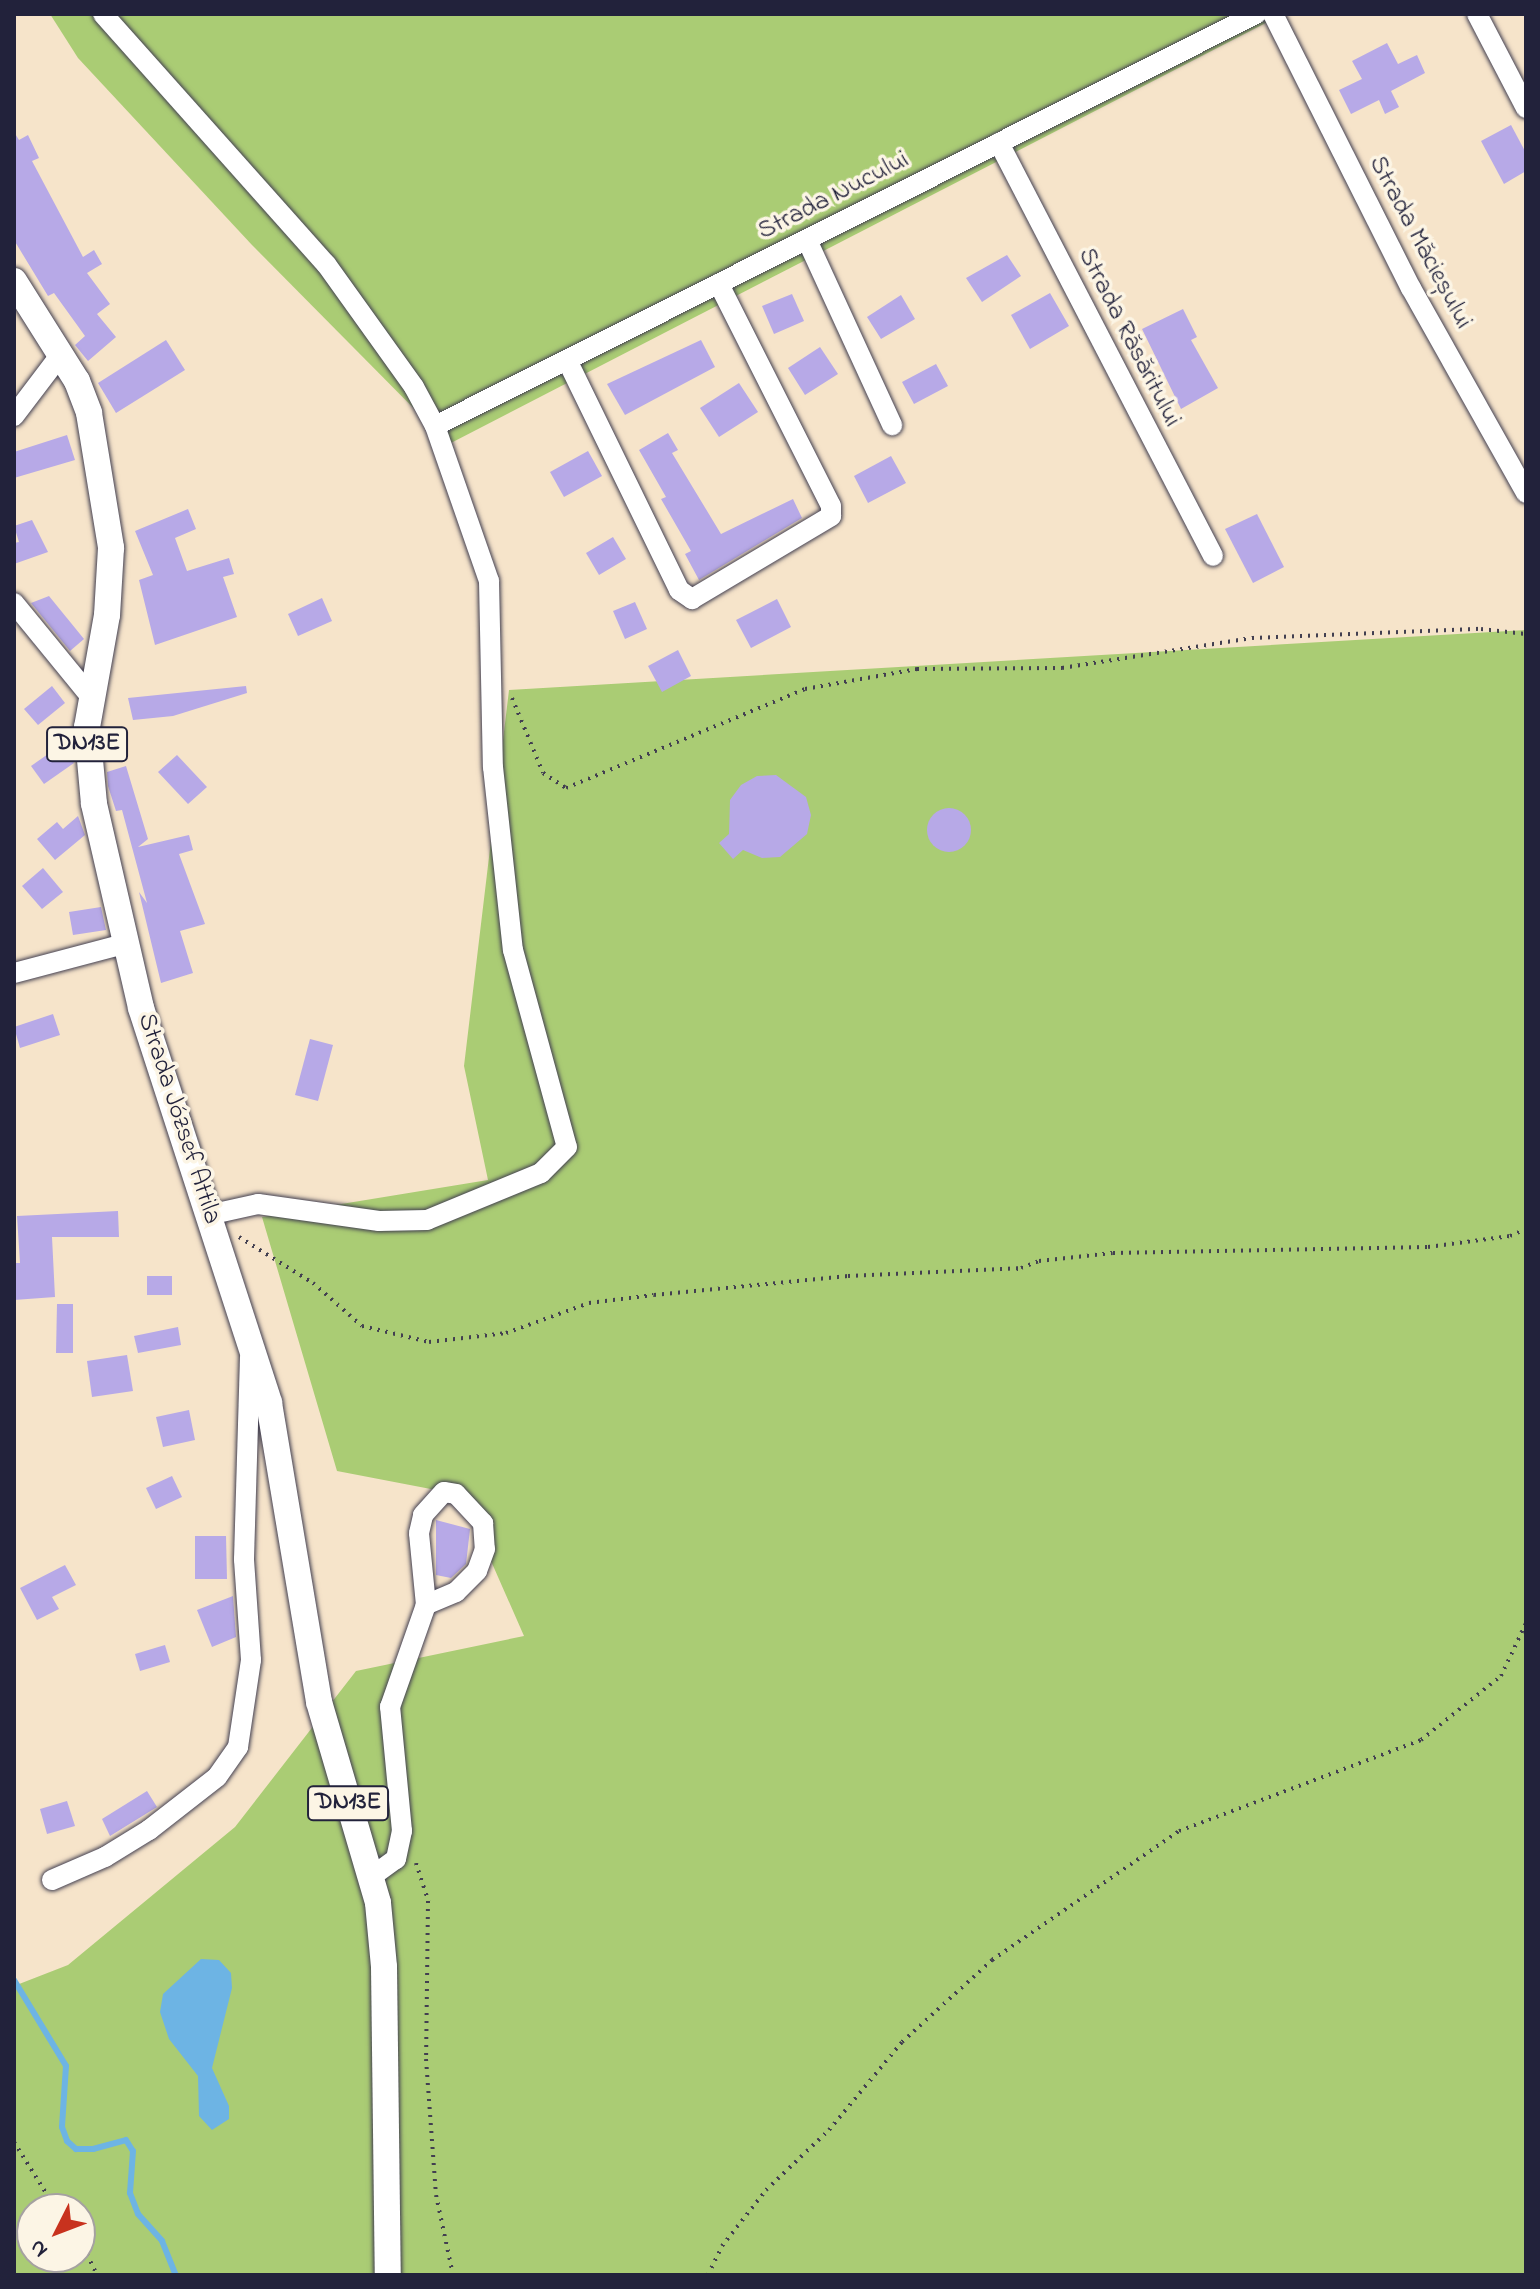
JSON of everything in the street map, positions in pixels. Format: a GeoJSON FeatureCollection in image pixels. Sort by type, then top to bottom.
{"type":"FeatureCollection","features":[{"type":"Feature","properties":{"kind":"main road","name":"Strada József Attila"},"geometry":{"type":"LineString","coordinates":[[14,281],[61,354],[89,413],[111,548],[107,615],[90,696],[88,773],[124,944],[208,1215],[251,1337]]}},
{"type":"Feature","properties":{"kind":"main road","name":"DN13E"},"geometry":{"type":"LineString","coordinates":[[251,1337],[276,1441],[319,1702],[371,1877],[384,1967],[388,2275]]}},
{"type":"Feature","properties":{"kind":"street"},"geometry":{"type":"LineString","coordinates":[[103,14],[326,264],[414,387],[435,426],[489,581],[493,767],[513,950],[567,1147],[541,1173],[427,1220],[379,1221],[258,1204],[208,1215]]}},
{"type":"Feature","properties":{"kind":"street","name":"Strada Nucului"},"geometry":{"type":"LineString","coordinates":[[435,426],[1256,14]]}},
{"type":"Feature","properties":{"kind":"street","name":"Strada Măcieșului"},"geometry":{"type":"LineString","coordinates":[[1273,14],[1411,288],[1526,493]]}},
{"type":"Feature","properties":{"kind":"street"},"geometry":{"type":"LineString","coordinates":[[1477,14],[1526,108]]}},
{"type":"Feature","properties":{"kind":"street","name":"Strada Răsăritului"},"geometry":{"type":"LineString","coordinates":[[999,143],[1213,556]]}},
{"type":"Feature","properties":{"kind":"street"},"geometry":{"type":"LineString","coordinates":[[807,240],[892,425]]}},
{"type":"Feature","properties":{"kind":"street"},"geometry":{"type":"LineString","coordinates":[[567,360],[679,590],[692,599],[831,516],[831,506],[719,284]]}},
{"type":"Feature","properties":{"kind":"street"},"geometry":{"type":"LineString","coordinates":[[14,416],[61,354]]}},
{"type":"Feature","properties":{"kind":"street"},"geometry":{"type":"LineString","coordinates":[[14,603],[90,696]]}},
{"type":"Feature","properties":{"kind":"street"},"geometry":{"type":"LineString","coordinates":[[14,973],[124,944]]}},
{"type":"Feature","properties":{"kind":"street","name":"Strada József Attila"},"geometry":{"type":"LineString","coordinates":[[52,1880],[105,1857],[149,1830],[217,1777],[238,1747],[251,1660],[244,1559],[251,1337]]}},
{"type":"Feature","properties":{"kind":"street"},"geometry":{"type":"LineString","coordinates":[[371,1877],[396,1859],[402,1831],[390,1707],[426,1605],[419,1533],[423,1515],[444,1492],[456,1494],[483,1523],[485,1549],[477,1571],[456,1592],[426,1605]]}},
{"type":"Feature","properties":{"kind":"path"},"geometry":{"type":"LineString","coordinates":[[509,690],[543,773],[566,788],[805,689],[917,669],[1062,668],[1252,638],[1481,629],[1526,634]]}},
{"type":"Feature","properties":{"kind":"path"},"geometry":{"type":"LineString","coordinates":[[208,1215],[313,1283],[362,1326],[429,1342],[506,1333],[589,1303],[654,1295],[874,1274],[1021,1268],[1039,1261],[1113,1253],[1428,1247],[1510,1236],[1526,1229]]}},
{"type":"Feature","properties":{"kind":"path"},"geometry":{"type":"LineString","coordinates":[[708,2275],[766,2190],[829,2130],[902,2042],[992,1960],[1179,1831],[1421,1740],[1501,1676],[1526,1623]]}},
{"type":"Feature","properties":{"kind":"path"},"geometry":{"type":"LineString","coordinates":[[402,1831],[428,1901],[425,2011],[431,2128],[436,2195],[453,2275]]}},
{"type":"Feature","properties":{"kind":"path"},"geometry":{"type":"LineString","coordinates":[[14,2142],[46,2193]]}},
{"type":"Feature","properties":{"kind":"green space"},"geometry":{"type":"Polygon","coordinates":[[[50,14],[1283,14],[449,444],[252,245],[78,58],[50,14]]]}},
{"type":"Feature","properties":{"kind":"green space"},"geometry":{"type":"Polygon","coordinates":[[[1526,630],[1526,2275],[14,2275],[14,1986],[68,1965],[235,1827],[356,1671],[524,1636],[462,1495],[337,1471],[262,1217],[488,1180],[464,1066],[509,690],[1526,630]]]}},
{"type":"Feature","properties":{"kind":"water"},"geometry":{"type":"Polygon","coordinates":[[[201,1959],[219,1960],[231,1973],[232,1988],[212,2068],[229,2106],[229,2119],[212,2130],[199,2116],[198,2076],[169,2039],[160,2012],[163,1994],[201,1959]]]}},
{"type":"Feature","properties":{"kind":"building"},"geometry":{"type":"Polygon","coordinates":[[[1387,43],[1398,64],[1417,55],[1425,73],[1391,91],[1399,107],[1385,114],[1379,100],[1351,114],[1339,90],[1362,79],[1352,61],[1387,43]]]}},
{"type":"Feature","properties":{"kind":"building"},"geometry":{"type":"Polygon","coordinates":[[[1511,125],[1526,153],[1526,171],[1504,184],[1481,141],[1511,125]]]}},
{"type":"Feature","properties":{"kind":"building"},"geometry":{"type":"Polygon","coordinates":[[[14,132],[19,140],[28,135],[39,158],[32,161],[83,257],[94,250],[102,264],[87,273],[110,304],[97,314],[116,337],[88,361],[75,345],[85,336],[54,293],[48,296],[14,240],[14,132]]]}},
{"type":"Feature","properties":{"kind":"building"},"geometry":{"type":"Polygon","coordinates":[[[1007,255],[1021,276],[982,302],[966,278],[1007,255]]]}},
{"type":"Feature","properties":{"kind":"building"},"geometry":{"type":"Polygon","coordinates":[[[1050,293],[1069,326],[1030,349],[1011,315],[1050,293]]]}},
{"type":"Feature","properties":{"kind":"building"},"geometry":{"type":"Polygon","coordinates":[[[792,294],[804,321],[774,334],[762,306],[792,294]]]}},
{"type":"Feature","properties":{"kind":"building"},"geometry":{"type":"Polygon","coordinates":[[[901,295],[915,319],[881,339],[867,317],[901,295]]]}},
{"type":"Feature","properties":{"kind":"building"},"geometry":{"type":"Polygon","coordinates":[[[1183,309],[1197,337],[1191,340],[1218,388],[1181,409],[1142,329],[1183,309]]]}},
{"type":"Feature","properties":{"kind":"building"},"geometry":{"type":"Polygon","coordinates":[[[166,340],[185,370],[116,413],[98,383],[166,340]]]}},
{"type":"Feature","properties":{"kind":"building"},"geometry":{"type":"Polygon","coordinates":[[[701,340],[715,367],[625,415],[607,384],[701,340]]]}},
{"type":"Feature","properties":{"kind":"building"},"geometry":{"type":"Polygon","coordinates":[[[820,347],[838,374],[805,395],[788,368],[820,347]]]}},
{"type":"Feature","properties":{"kind":"building"},"geometry":{"type":"Polygon","coordinates":[[[936,364],[948,386],[914,404],[902,382],[936,364]]]}},
{"type":"Feature","properties":{"kind":"building"},"geometry":{"type":"Polygon","coordinates":[[[739,383],[758,412],[719,437],[700,408],[739,383]]]}},
{"type":"Feature","properties":{"kind":"building"},"geometry":{"type":"Polygon","coordinates":[[[668,433],[678,450],[672,453],[721,534],[793,499],[802,518],[699,580],[685,554],[691,551],[661,499],[666,497],[639,450],[668,433]]]}},
{"type":"Feature","properties":{"kind":"building"},"geometry":{"type":"Polygon","coordinates":[[[67,435],[75,460],[14,478],[14,452],[67,435]]]}},
{"type":"Feature","properties":{"kind":"building"},"geometry":{"type":"Polygon","coordinates":[[[588,451],[602,476],[564,497],[550,472],[588,451]]]}},
{"type":"Feature","properties":{"kind":"building"},"geometry":{"type":"Polygon","coordinates":[[[891,456],[906,483],[868,503],[854,476],[891,456]]]}},
{"type":"Feature","properties":{"kind":"building"},"geometry":{"type":"Polygon","coordinates":[[[188,509],[196,529],[175,538],[187,571],[229,558],[234,574],[223,577],[237,617],[155,645],[139,580],[153,575],[135,531],[188,509]]]}},
{"type":"Feature","properties":{"kind":"building"},"geometry":{"type":"Polygon","coordinates":[[[1257,514],[1284,567],[1253,583],[1225,529],[1257,514]]]}},
{"type":"Feature","properties":{"kind":"building"},"geometry":{"type":"Polygon","coordinates":[[[32,520],[48,552],[14,564],[14,543],[19,542],[14,526],[32,520]]]}},
{"type":"Feature","properties":{"kind":"building"},"geometry":{"type":"Polygon","coordinates":[[[613,537],[626,559],[599,575],[586,553],[613,537]]]}},
{"type":"Feature","properties":{"kind":"building"},"geometry":{"type":"Polygon","coordinates":[[[49,596],[84,639],[70,651],[31,603],[49,596]]]}},
{"type":"Feature","properties":{"kind":"building"},"geometry":{"type":"Polygon","coordinates":[[[322,598],[332,621],[298,636],[288,614],[322,598]]]}},
{"type":"Feature","properties":{"kind":"building"},"geometry":{"type":"Polygon","coordinates":[[[777,599],[791,627],[751,648],[736,620],[777,599]]]}},
{"type":"Feature","properties":{"kind":"building"},"geometry":{"type":"Polygon","coordinates":[[[635,602],[647,629],[625,639],[613,611],[635,602]]]}},
{"type":"Feature","properties":{"kind":"building"},"geometry":{"type":"Polygon","coordinates":[[[678,650],[691,676],[662,692],[648,666],[678,650]]]}},
{"type":"Feature","properties":{"kind":"building"},"geometry":{"type":"Polygon","coordinates":[[[52,686],[65,703],[38,725],[24,709],[52,686]]]}},
{"type":"Feature","properties":{"kind":"building"},"geometry":{"type":"Polygon","coordinates":[[[246,686],[247,693],[173,716],[133,720],[128,698],[246,686]]]}},
{"type":"Feature","properties":{"kind":"building"},"geometry":{"type":"Polygon","coordinates":[[[61,745],[74,763],[44,784],[31,766],[61,745]]]}},
{"type":"Feature","properties":{"kind":"building"},"geometry":{"type":"Polygon","coordinates":[[[177,755],[207,787],[188,804],[158,772],[177,755]]]}},
{"type":"Feature","properties":{"kind":"building"},"geometry":{"type":"Polygon","coordinates":[[[126,766],[148,839],[138,847],[189,835],[193,850],[179,854],[205,924],[180,931],[193,973],[161,983],[139,892],[147,903],[122,810],[116,811],[108,786],[107,772],[126,766]]]}},
{"type":"Feature","properties":{"kind":"building"},"geometry":{"type":"Polygon","coordinates":[[[776,775],[806,797],[811,815],[807,834],[780,857],[762,858],[743,850],[733,859],[719,843],[729,834],[730,800],[741,785],[757,776],[776,775]]]}},
{"type":"Feature","properties":{"kind":"building"},"geometry":{"type":"Polygon","coordinates":[[[949,808],[965,814],[971,830],[965,846],[949,852],[933,846],[927,830],[933,814],[949,808]]]}},
{"type":"Feature","properties":{"kind":"building"},"geometry":{"type":"Polygon","coordinates":[[[78,816],[85,835],[55,860],[37,839],[57,822],[63,829],[78,816]]]}},
{"type":"Feature","properties":{"kind":"building"},"geometry":{"type":"Polygon","coordinates":[[[43,868],[63,892],[42,909],[22,886],[43,868]]]}},
{"type":"Feature","properties":{"kind":"building"},"geometry":{"type":"Polygon","coordinates":[[[101,907],[106,930],[73,935],[69,912],[101,907]]]}},
{"type":"Feature","properties":{"kind":"building"},"geometry":{"type":"Polygon","coordinates":[[[53,1014],[60,1035],[20,1048],[14,1027],[53,1014]]]}},
{"type":"Feature","properties":{"kind":"building"},"geometry":{"type":"Polygon","coordinates":[[[310,1039],[333,1045],[318,1101],[295,1095],[310,1039]]]}},
{"type":"Feature","properties":{"kind":"building"},"geometry":{"type":"Polygon","coordinates":[[[118,1211],[119,1237],[52,1237],[55,1297],[14,1300],[14,1263],[20,1263],[17,1216],[118,1211]]]}},
{"type":"Feature","properties":{"kind":"building"},"geometry":{"type":"Polygon","coordinates":[[[147,1276],[172,1276],[172,1295],[147,1295],[147,1276]]]}},
{"type":"Feature","properties":{"kind":"building"},"geometry":{"type":"Polygon","coordinates":[[[57,1304],[73,1304],[73,1353],[56,1353],[57,1304]]]}},
{"type":"Feature","properties":{"kind":"building"},"geometry":{"type":"Polygon","coordinates":[[[178,1327],[181,1345],[138,1353],[134,1336],[178,1327]]]}},
{"type":"Feature","properties":{"kind":"building"},"geometry":{"type":"Polygon","coordinates":[[[127,1355],[133,1391],[92,1397],[87,1361],[127,1355]]]}},
{"type":"Feature","properties":{"kind":"building"},"geometry":{"type":"Polygon","coordinates":[[[189,1410],[195,1440],[163,1447],[156,1417],[189,1410]]]}},
{"type":"Feature","properties":{"kind":"building"},"geometry":{"type":"Polygon","coordinates":[[[172,1476],[182,1497],[156,1509],[146,1488],[172,1476]]]}},
{"type":"Feature","properties":{"kind":"building"},"geometry":{"type":"Polygon","coordinates":[[[436,1520],[470,1529],[466,1564],[451,1578],[436,1575],[436,1520]]]}},
{"type":"Feature","properties":{"kind":"building"},"geometry":{"type":"Polygon","coordinates":[[[195,1536],[226,1536],[227,1579],[195,1579],[195,1536]]]}},
{"type":"Feature","properties":{"kind":"building"},"geometry":{"type":"Polygon","coordinates":[[[65,1565],[76,1585],[52,1597],[59,1609],[37,1620],[20,1588],[65,1565]]]}},
{"type":"Feature","properties":{"kind":"building"},"geometry":{"type":"Polygon","coordinates":[[[233,1596],[236,1637],[212,1647],[197,1610],[233,1596]]]}},
{"type":"Feature","properties":{"kind":"building"},"geometry":{"type":"Polygon","coordinates":[[[165,1645],[170,1662],[140,1671],[135,1654],[165,1645]]]}},
{"type":"Feature","properties":{"kind":"building"},"geometry":{"type":"Polygon","coordinates":[[[147,1791],[157,1807],[110,1836],[102,1819],[147,1791]]]}},
{"type":"Feature","properties":{"kind":"building"},"geometry":{"type":"Polygon","coordinates":[[[67,1801],[75,1826],[47,1834],[40,1809],[67,1801]]]}},
{"type":"Feature","properties":{"kind":"waterway"},"geometry":{"type":"LineString","coordinates":[[14,1980],[66,2066],[62,2127],[67,2141],[76,2149],[93,2149],[126,2140],[133,2151],[130,2193],[138,2214],[162,2241],[176,2275]]}}]}
